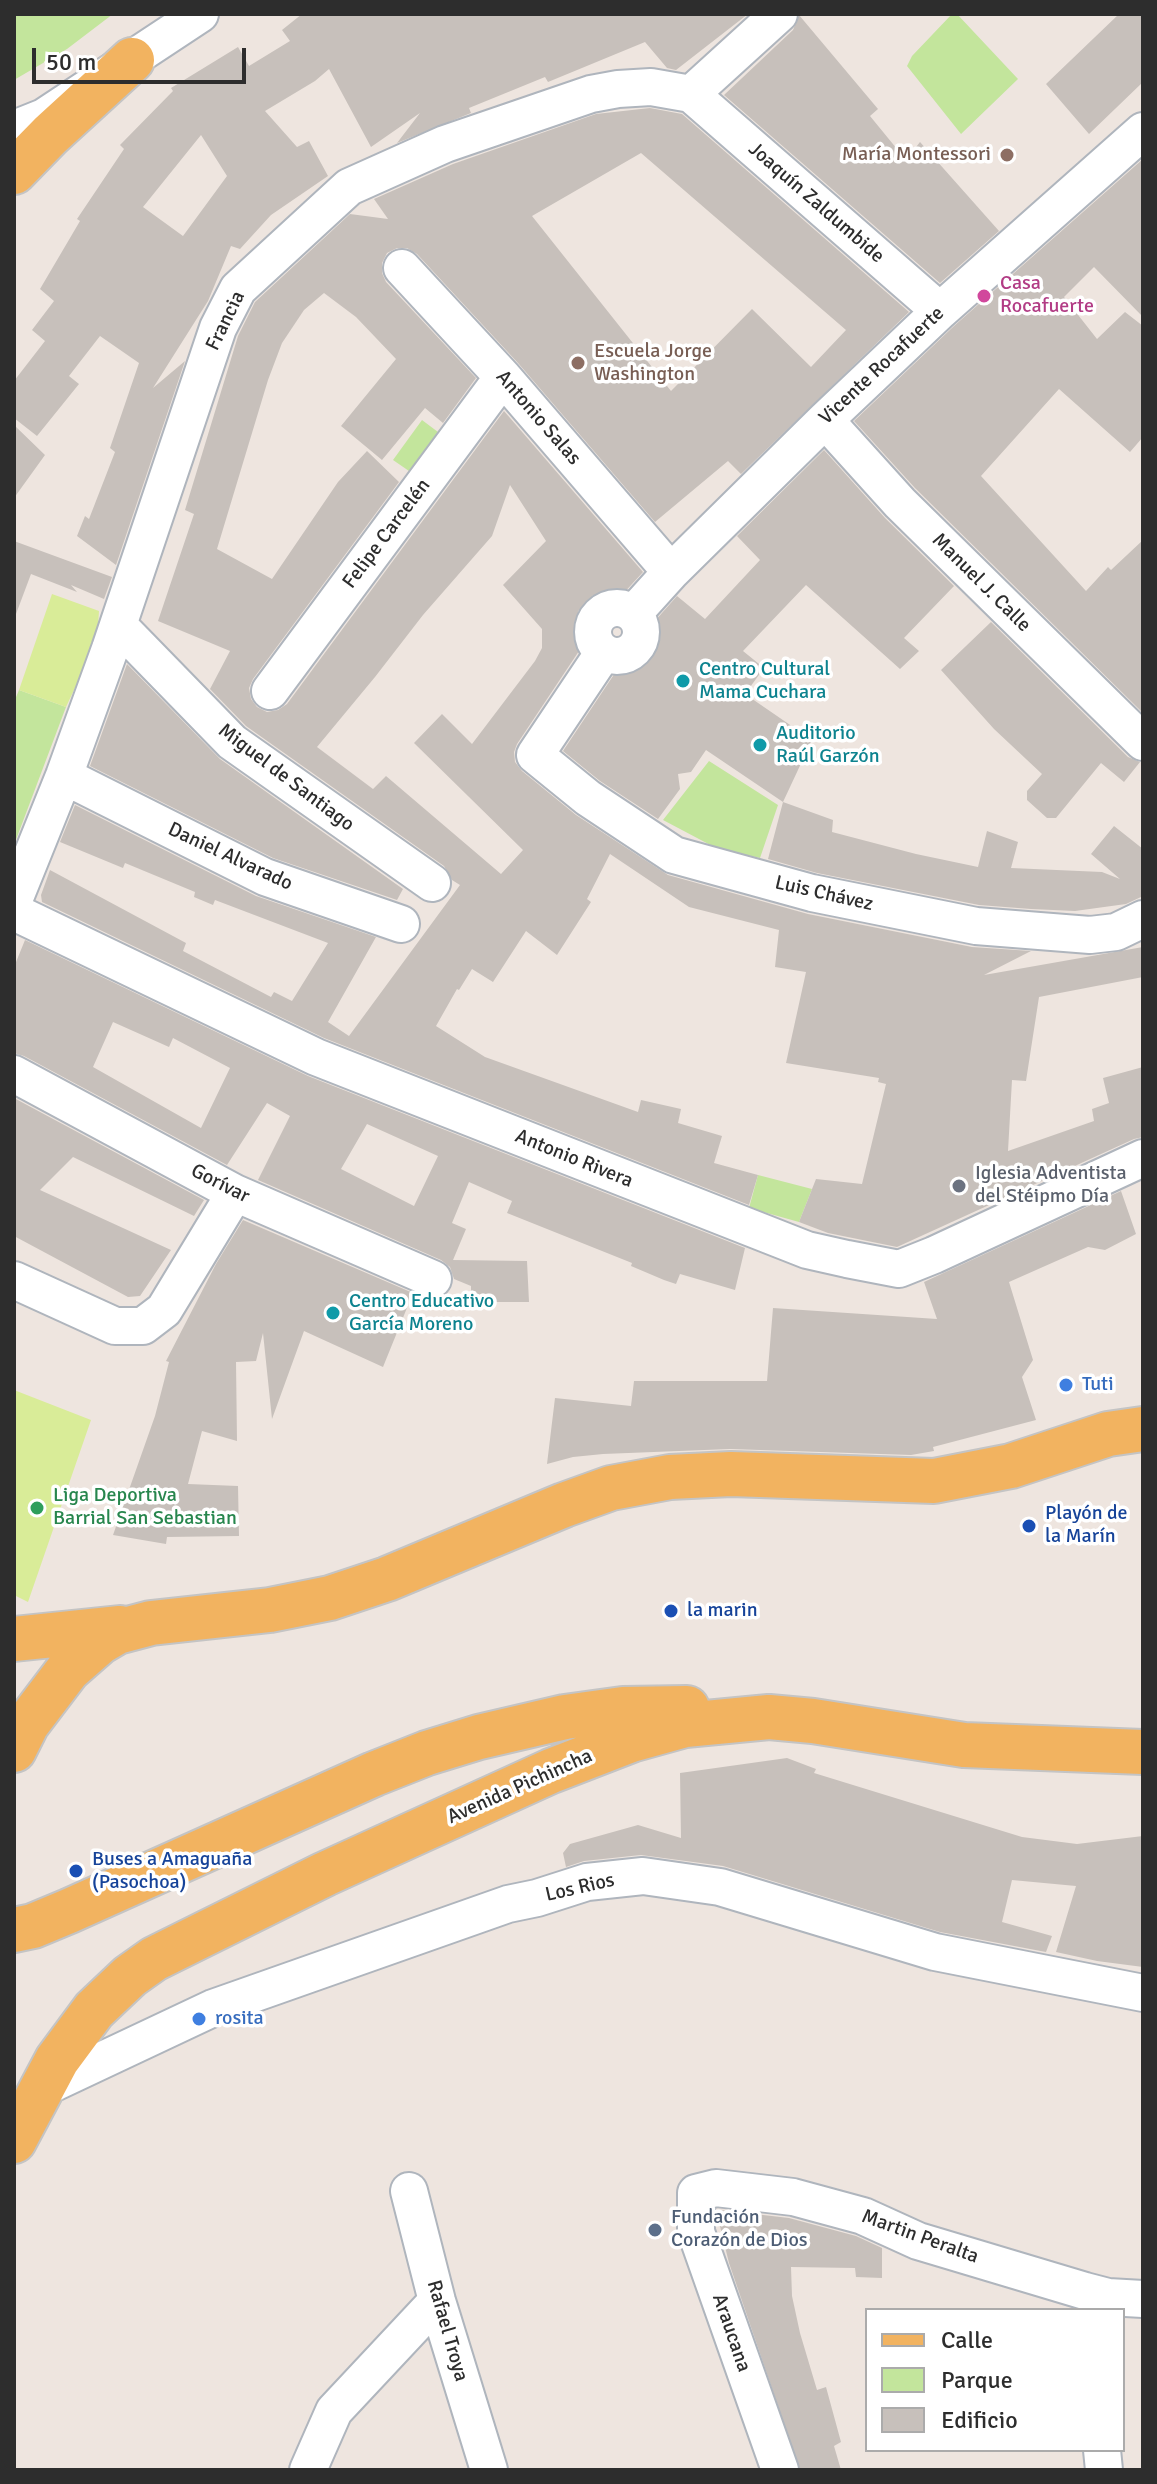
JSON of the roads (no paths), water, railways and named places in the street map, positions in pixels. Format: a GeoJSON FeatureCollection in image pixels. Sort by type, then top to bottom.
{"type":"FeatureCollection","features":[{"type":"Feature","properties":{"kind":"main road"},"geometry":{"type":"LineString","coordinates":[[14,172],[132,60]]}},
{"type":"Feature","properties":{"kind":"main road"},"geometry":{"type":"LineString","coordinates":[[14,1639],[270,1610],[330,1598],[387,1579],[589,1495],[633,1482],[731,1474],[934,1481],[1011,1466],[1125,1432]]}},
{"type":"Feature","properties":{"kind":"main road"},"geometry":{"type":"LineString","coordinates":[[14,1750],[27,1724],[68,1670],[100,1642],[131,1627]]}},
{"type":"Feature","properties":{"kind":"main road"},"geometry":{"type":"LineString","coordinates":[[14,1930],[33,1926],[69,1911],[374,1774],[479,1737],[565,1717],[623,1709],[668,1707],[769,1717]]}},
{"type":"Feature","properties":{"kind":"main road","name":"Avenida Pichincha"},"geometry":{"type":"LineString","coordinates":[[14,2141],[57,2060],[94,2010],[130,1976],[179,1945],[325,1874],[494,1797],[631,1740],[685,1725],[769,1717],[964,1745],[1143,1752]]}},
{"type":"Feature","properties":{"kind":"street"},"geometry":{"type":"LineString","coordinates":[[19,124],[44,117],[200,14]]}},
{"type":"Feature","properties":{"kind":"street"},"geometry":{"type":"LineString","coordinates":[[691,94],[779,14]]}},
{"type":"Feature","properties":{"kind":"street","name":"Francia"},"geometry":{"type":"LineString","coordinates":[[14,900],[64,776],[118,625],[218,328],[238,289],[349,187],[445,144],[591,94],[651,87],[691,94]]}},
{"type":"Feature","properties":{"kind":"street","name":"Joaquín Zaldumbide"},"geometry":{"type":"LineString","coordinates":[[691,94],[940,311]]}},
{"type":"Feature","properties":{"kind":"street","name":"Vicente Rocafuerte"},"geometry":{"type":"LineString","coordinates":[[535,755],[604,652],[597,645],[594,635],[594,626],[599,617],[615,608],[633,614],[671,572],[825,420],[940,311],[1143,131]]}},
{"type":"Feature","properties":{"kind":"street","name":"Antonio Salas"},"geometry":{"type":"LineString","coordinates":[[402,268],[503,377],[671,572]]}},
{"type":"Feature","properties":{"kind":"street","name":"Felipe Carcelén"},"geometry":{"type":"LineString","coordinates":[[270,691],[503,377]]}},
{"type":"Feature","properties":{"kind":"street","name":"Manuel J. Calle"},"geometry":{"type":"LineString","coordinates":[[825,420],[900,503],[1143,742]]}},
{"type":"Feature","properties":{"kind":"street","name":"Miguel de Santiago"},"geometry":{"type":"LineString","coordinates":[[118,625],[232,742],[432,883]]}},
{"type":"Feature","properties":{"kind":"street","name":"Luis Chávez"},"geometry":{"type":"LineString","coordinates":[[535,755],[588,798],[674,855],[812,893],[976,926],[1090,935],[1116,932],[1143,919]]}},
{"type":"Feature","properties":{"kind":"street","name":"Daniel Alvarado"},"geometry":{"type":"LineString","coordinates":[[64,776],[265,877],[401,924]]}},
{"type":"Feature","properties":{"kind":"street","name":"Antonio Rivera"},"geometry":{"type":"LineString","coordinates":[[14,912],[316,1057],[807,1250],[847,1259],[899,1269],[1143,1158]]}},
{"type":"Feature","properties":{"kind":"street","name":"Gorívar"},"geometry":{"type":"LineString","coordinates":[[14,1074],[235,1193],[433,1279]]}},
{"type":"Feature","properties":{"kind":"street"},"geometry":{"type":"LineString","coordinates":[[14,1280],[115,1326],[143,1326],[164,1310],[235,1193]]}},
{"type":"Feature","properties":{"kind":"street"},"geometry":{"type":"LineString","coordinates":[[1125,1432],[1143,1410]]}},
{"type":"Feature","properties":{"kind":"street","name":"Los Rios"},"geometry":{"type":"LineString","coordinates":[[39,2090],[213,2008],[508,1904],[587,1882],[643,1876],[720,1887],[935,1952],[1143,1993]]}},
{"type":"Feature","properties":{"kind":"street","name":"Martin Peralta"},"geometry":{"type":"LineString","coordinates":[[696,2193],[716,2188],[793,2197],[863,2216],[918,2241],[1093,2302],[1143,2299]]}},
{"type":"Feature","properties":{"kind":"street","name":"Rafael Troya"},"geometry":{"type":"LineString","coordinates":[[409,2191],[437,2301],[489,2470]]}},
{"type":"Feature","properties":{"kind":"street","name":"Araucana"},"geometry":{"type":"LineString","coordinates":[[696,2193],[696,2232],[780,2470]]}},
{"type":"Feature","properties":{"kind":"street"},"geometry":{"type":"LineString","coordinates":[[308,2470],[334,2411],[437,2301]]}},
{"type":"Feature","properties":{"kind":"place","name":"María Montessori"},"geometry":{"type":"Point","coordinates":[1007,155]}},
{"type":"Feature","properties":{"kind":"place","name":"Casa Rocafuerte"},"geometry":{"type":"Point","coordinates":[984,296]}},
{"type":"Feature","properties":{"kind":"place","name":"Escuela Jorge Washington"},"geometry":{"type":"Point","coordinates":[578,363]}},
{"type":"Feature","properties":{"kind":"place","name":"Centro Cultural Mama Cuchara"},"geometry":{"type":"Point","coordinates":[683,681]}},
{"type":"Feature","properties":{"kind":"place","name":"Auditorio Raúl Garzón"},"geometry":{"type":"Point","coordinates":[760,745]}},
{"type":"Feature","properties":{"kind":"place","name":"Iglesia Adventista del Stéipmo Día"},"geometry":{"type":"Point","coordinates":[959,1186]}},
{"type":"Feature","properties":{"kind":"place","name":"Centro Educativo García Moreno"},"geometry":{"type":"Point","coordinates":[333,1313]}},
{"type":"Feature","properties":{"kind":"place","name":"Tuti"},"geometry":{"type":"Point","coordinates":[1066,1385]}},
{"type":"Feature","properties":{"kind":"place","name":"Liga Deportiva Barrial San Sebastian"},"geometry":{"type":"Point","coordinates":[37,1508]}},
{"type":"Feature","properties":{"kind":"place","name":"Playón de la Marín"},"geometry":{"type":"Point","coordinates":[1029,1526]}},
{"type":"Feature","properties":{"kind":"place","name":"la marin"},"geometry":{"type":"Point","coordinates":[671,1611]}},
{"type":"Feature","properties":{"kind":"place","name":"Buses a Amaguaña (Pasochoa)"},"geometry":{"type":"Point","coordinates":[76,1871]}},
{"type":"Feature","properties":{"kind":"place","name":"rosita"},"geometry":{"type":"Point","coordinates":[199,2019]}},
{"type":"Feature","properties":{"kind":"place","name":"Fundación Corazón de Dios"},"geometry":{"type":"Point","coordinates":[655,2230]}}]}
